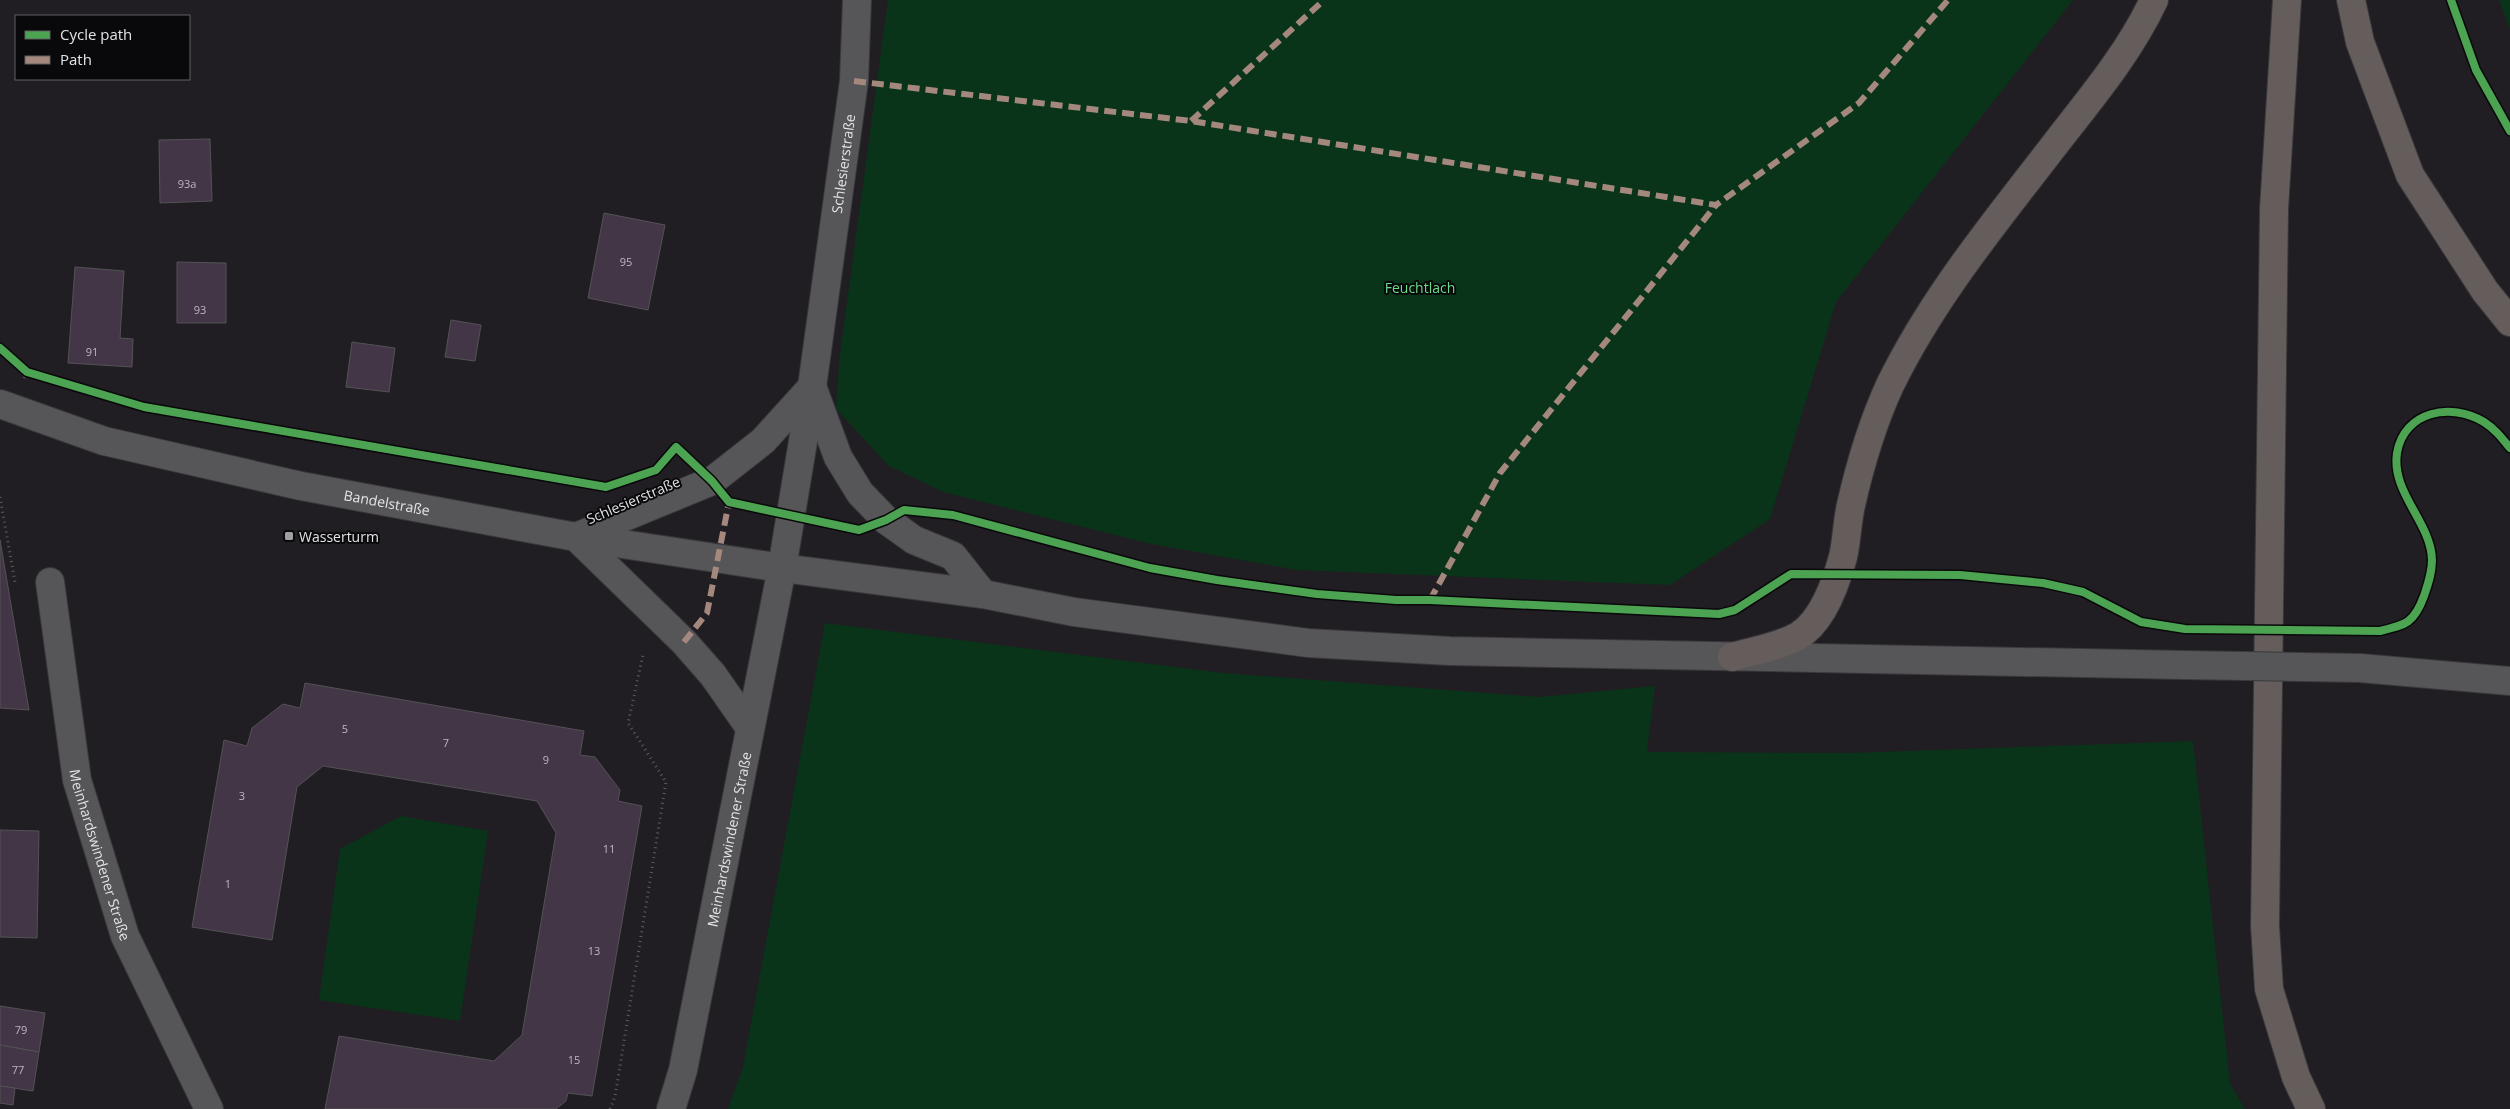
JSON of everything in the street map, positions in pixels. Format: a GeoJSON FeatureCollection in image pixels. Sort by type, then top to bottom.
{"type":"FeatureCollection","features":[{"type":"Feature","properties":{"kind":"main road","name":"Schlesierstraße"},"geometry":{"type":"LineString","coordinates":[[782,568],[812,387],[854,81],[857,0]]}},
{"type":"Feature","properties":{"kind":"main road"},"geometry":{"type":"LineString","coordinates":[[1732,657],[1798,636],[1822,613],[1843,557],[1851,506],[1863,461],[1889,387],[1927,318],[1977,246],[2090,100],[2137,34],[2154,0]]}},
{"type":"Feature","properties":{"kind":"main road"},"geometry":{"type":"LineString","coordinates":[[2287,0],[2274,209],[2265,926],[2269,989],[2296,1078],[2311,1109]]}},
{"type":"Feature","properties":{"kind":"main road"},"geometry":{"type":"LineString","coordinates":[[2351,0],[2360,42],[2410,174],[2485,291],[2510,322]]}},
{"type":"Feature","properties":{"kind":"main road","name":"Schlesierstraße"},"geometry":{"type":"LineString","coordinates":[[576,538],[650,509],[712,480],[763,440],[812,387]]}},
{"type":"Feature","properties":{"kind":"main road","name":"Schlesierstraße"},"geometry":{"type":"LineString","coordinates":[[812,387],[838,457],[860,493],[886,520],[914,540],[953,556],[983,594]]}},
{"type":"Feature","properties":{"kind":"main road","name":"Bandelstraße"},"geometry":{"type":"LineString","coordinates":[[0,404],[104,442],[301,486],[576,538],[782,568],[983,594],[1074,612],[1308,643],[1450,651],[2360,668]]}},
{"type":"Feature","properties":{"kind":"main road"},"geometry":{"type":"LineString","coordinates":[[576,538],[684,642],[713,675],[750,728]]}},
{"type":"Feature","properties":{"kind":"main road","name":"Meinhardswindener Straße"},"geometry":{"type":"LineString","coordinates":[[671,1109],[683,1070],[782,568]]}},
{"type":"Feature","properties":{"kind":"main road","name":"Meinhardswindener Straße"},"geometry":{"type":"LineString","coordinates":[[50,582],[77,780],[125,936],[209,1109]]}},
{"type":"Feature","properties":{"kind":"main road"},"geometry":{"type":"LineString","coordinates":[[2360,668],[2510,664]]}},
{"type":"Feature","properties":{"kind":"main road"},"geometry":{"type":"LineString","coordinates":[[2360,668],[2510,680]]}},
{"type":"Feature","properties":{"kind":"path"},"geometry":{"type":"LineString","coordinates":[[610,1109],[615,1097],[666,782],[628,723],[642,654]]}},
{"type":"Feature","properties":{"kind":"green space","name":"Feuchtlach"},"geometry":{"type":"Polygon","coordinates":[[[888,0],[2073,0],[1836,302],[1770,519],[1670,585],[1297,570],[1151,544],[943,492],[889,466],[836,409],[839,362],[888,0]]]}},
{"type":"Feature","properties":{"kind":"green space"},"geometry":{"type":"Polygon","coordinates":[[[2499,0],[2510,0],[2510,29],[2499,0]]]}},
{"type":"Feature","properties":{"kind":"green space"},"geometry":{"type":"Polygon","coordinates":[[[825,623],[1224,673],[1539,697],[1655,686],[1647,752],[1852,753],[2193,741],[2230,1084],[2245,1109],[728,1109],[743,1067],[825,623]]]}},
{"type":"Feature","properties":{"kind":"green space"},"geometry":{"type":"Polygon","coordinates":[[[401,816],[488,831],[460,1021],[319,1000],[340,849],[401,816]]]}},
{"type":"Feature","properties":{"kind":"building"},"geometry":{"type":"Polygon","coordinates":[[[210,139],[212,201],[160,203],[159,140],[210,139]]]}},
{"type":"Feature","properties":{"kind":"building"},"geometry":{"type":"Polygon","coordinates":[[[604,213],[665,225],[648,310],[588,298],[604,213]]]}},
{"type":"Feature","properties":{"kind":"building"},"geometry":{"type":"Polygon","coordinates":[[[177,262],[226,263],[226,323],[177,323],[177,262]]]}},
{"type":"Feature","properties":{"kind":"building"},"geometry":{"type":"Polygon","coordinates":[[[75,267],[124,271],[120,338],[133,339],[132,367],[68,363],[75,267]]]}},
{"type":"Feature","properties":{"kind":"building"},"geometry":{"type":"Polygon","coordinates":[[[451,320],[481,325],[475,361],[445,357],[451,320]]]}},
{"type":"Feature","properties":{"kind":"building"},"geometry":{"type":"Polygon","coordinates":[[[352,342],[395,348],[389,392],[346,387],[352,342]]]}},
{"type":"Feature","properties":{"kind":"building"},"geometry":{"type":"Polygon","coordinates":[[[0,540],[29,710],[0,708],[0,540]]]}},
{"type":"Feature","properties":{"kind":"building"},"geometry":{"type":"Polygon","coordinates":[[[305,683],[584,731],[580,755],[595,757],[620,790],[618,801],[642,806],[592,1096],[568,1093],[566,1101],[556,1109],[325,1109],[339,1036],[494,1061],[522,1035],[556,833],[537,801],[323,766],[297,787],[272,940],[192,927],[224,740],[247,746],[252,728],[283,704],[300,708],[305,683]]]}},
{"type":"Feature","properties":{"kind":"building"},"geometry":{"type":"Polygon","coordinates":[[[0,830],[39,831],[37,938],[0,937],[0,830]]]}},
{"type":"Feature","properties":{"kind":"building"},"geometry":{"type":"Polygon","coordinates":[[[0,1006],[45,1013],[39,1052],[0,1045],[0,1006]]]}},
{"type":"Feature","properties":{"kind":"building"},"geometry":{"type":"Polygon","coordinates":[[[0,1045],[39,1052],[33,1091],[0,1086],[0,1045]]]}},
{"type":"Feature","properties":{"kind":"building"},"geometry":{"type":"Polygon","coordinates":[[[0,1086],[15,1088],[13,1105],[0,1103],[0,1086]]]}},
{"type":"Feature","properties":{"kind":"marked path"},"geometry":{"type":"LineString","coordinates":[[1191,121],[1324,0]]}},
{"type":"Feature","properties":{"kind":"marked path"},"geometry":{"type":"LineString","coordinates":[[854,81],[1191,121],[1716,205],[1859,103],[1948,0]]}},
{"type":"Feature","properties":{"kind":"marked path"},"geometry":{"type":"LineString","coordinates":[[1430,600],[1500,473],[1716,205]]}},
{"type":"Feature","properties":{"kind":"marked path"},"geometry":{"type":"LineString","coordinates":[[684,642],[707,613],[729,502]]}},
{"type":"Feature","properties":{"kind":"cycle path"},"geometry":{"type":"LineString","coordinates":[[2451,0],[2476,70],[2510,131]]}},
{"type":"Feature","properties":{"kind":"cycle path"},"geometry":{"type":"LineString","coordinates":[[0,348],[27,372],[144,407],[606,487],[656,470],[676,447],[712,481],[729,502],[859,530],[886,520],[904,510],[953,515],[1150,568],[1217,580],[1317,594],[1396,600],[1719,614],[1735,610],[1791,574],[1960,575],[2043,583],[2083,592],[2141,622],[2185,629],[2380,631],[2403,624],[2417,612],[2430,578],[2432,560],[2430,546],[2425,533],[2400,481],[2397,468],[2397,453],[2401,439],[2419,419],[2431,414],[2457,412],[2484,422],[2510,448]]}},
{"type":"Feature","properties":{"kind":"place","name":"Wasserturm"},"geometry":{"type":"Point","coordinates":[289,536]}}]}
